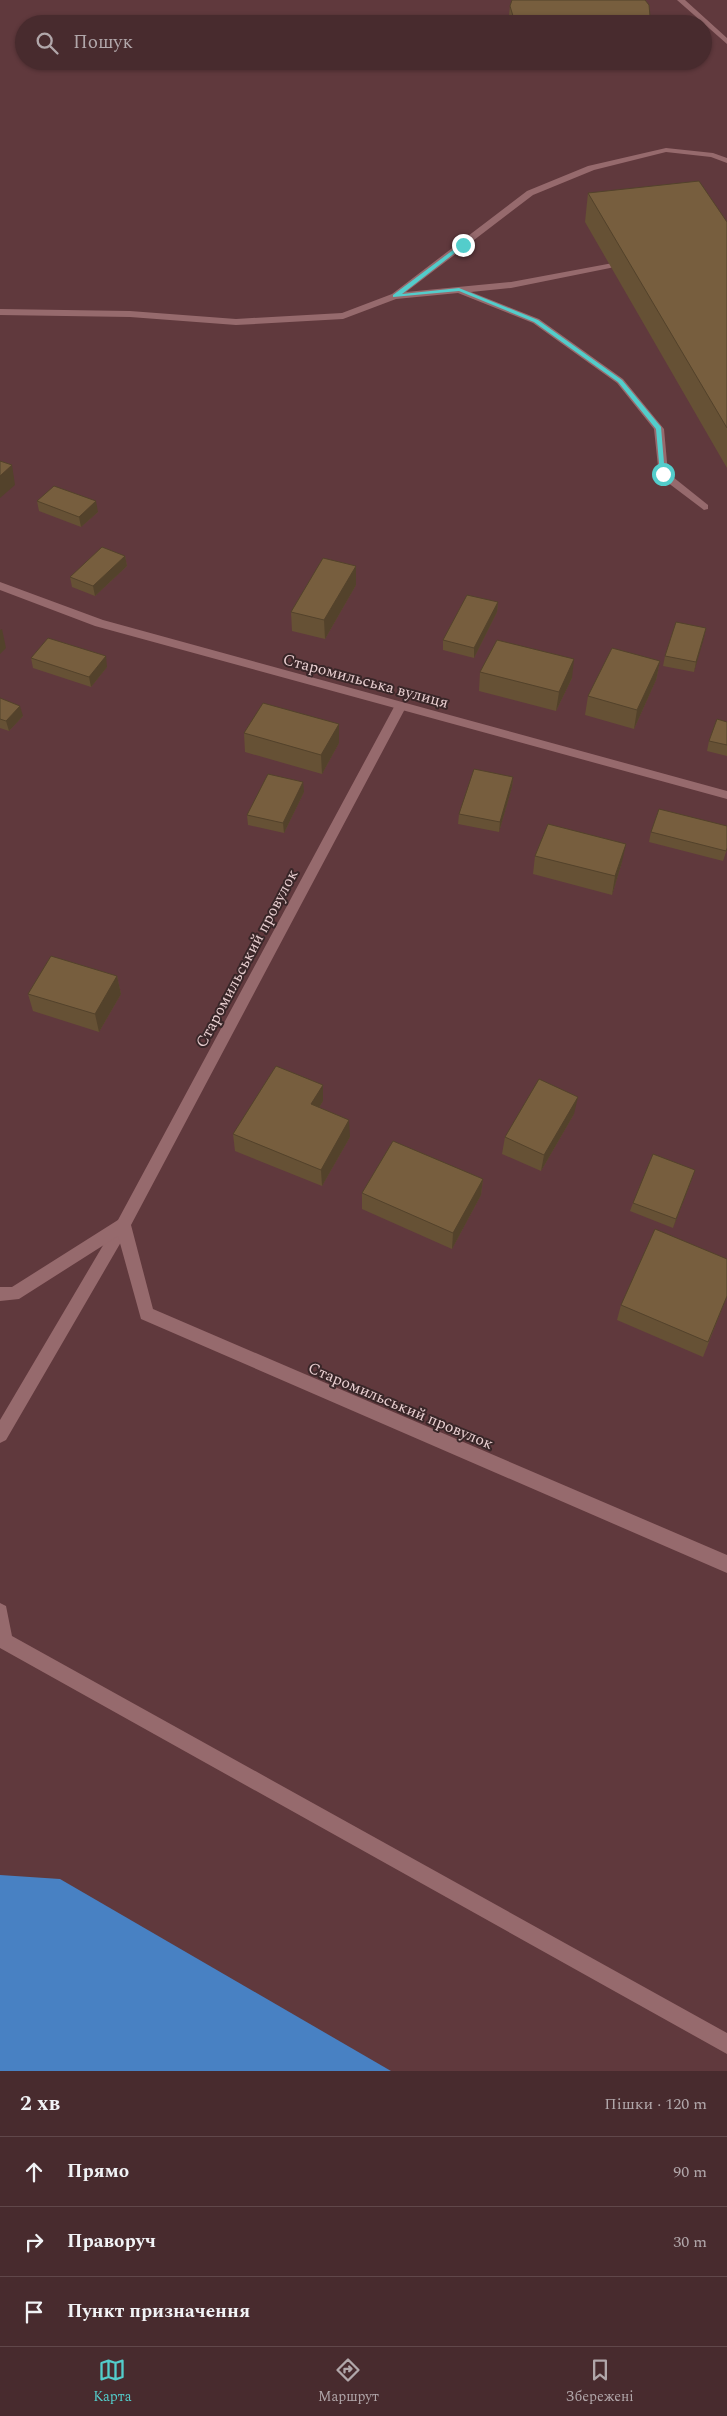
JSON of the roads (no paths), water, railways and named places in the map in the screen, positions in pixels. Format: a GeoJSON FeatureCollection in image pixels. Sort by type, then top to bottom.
{"type":"FeatureCollection","features":[{"type":"Feature","properties":{"kind":"street"},"geometry":{"type":"LineString","coordinates":[[681,0],[697,15]]}},
{"type":"Feature","properties":{"kind":"street"},"geometry":{"type":"LineString","coordinates":[[712,28],[727,42]]}},
{"type":"Feature","properties":{"kind":"street"},"geometry":{"type":"LineString","coordinates":[[395,296],[530,193],[591,168],[666,150],[713,155],[727,161]]}},
{"type":"Feature","properties":{"kind":"street"},"geometry":{"type":"LineString","coordinates":[[0,312],[130,314],[236,322],[343,316],[395,296],[511,285],[610,265]]}},
{"type":"Feature","properties":{"kind":"street"},"geometry":{"type":"LineString","coordinates":[[459,290],[536,321],[620,381],[659,428],[663,474],[704,507]]}},
{"type":"Feature","properties":{"kind":"street","name":"Старомильська вулиця"},"geometry":{"type":"LineString","coordinates":[[0,586],[100,623],[400,707],[727,795]]}},
{"type":"Feature","properties":{"kind":"street","name":"Старомильський провулок"},"geometry":{"type":"LineString","coordinates":[[0,1294],[14,1294],[123,1225],[400,707]]}},
{"type":"Feature","properties":{"kind":"street"},"geometry":{"type":"LineString","coordinates":[[0,1435],[123,1225]]}},
{"type":"Feature","properties":{"kind":"street","name":"Старомильський провулок"},"geometry":{"type":"LineString","coordinates":[[123,1225],[146,1314],[727,1564]]}},
{"type":"Feature","properties":{"kind":"street"},"geometry":{"type":"LineString","coordinates":[[0,1612],[4,1641],[727,2044]]}},
{"type":"Feature","properties":{"kind":"water"},"geometry":{"type":"Polygon","coordinates":[[[0,1875],[60,1879],[391,2071],[0,2071],[0,1875]]]}}]}
